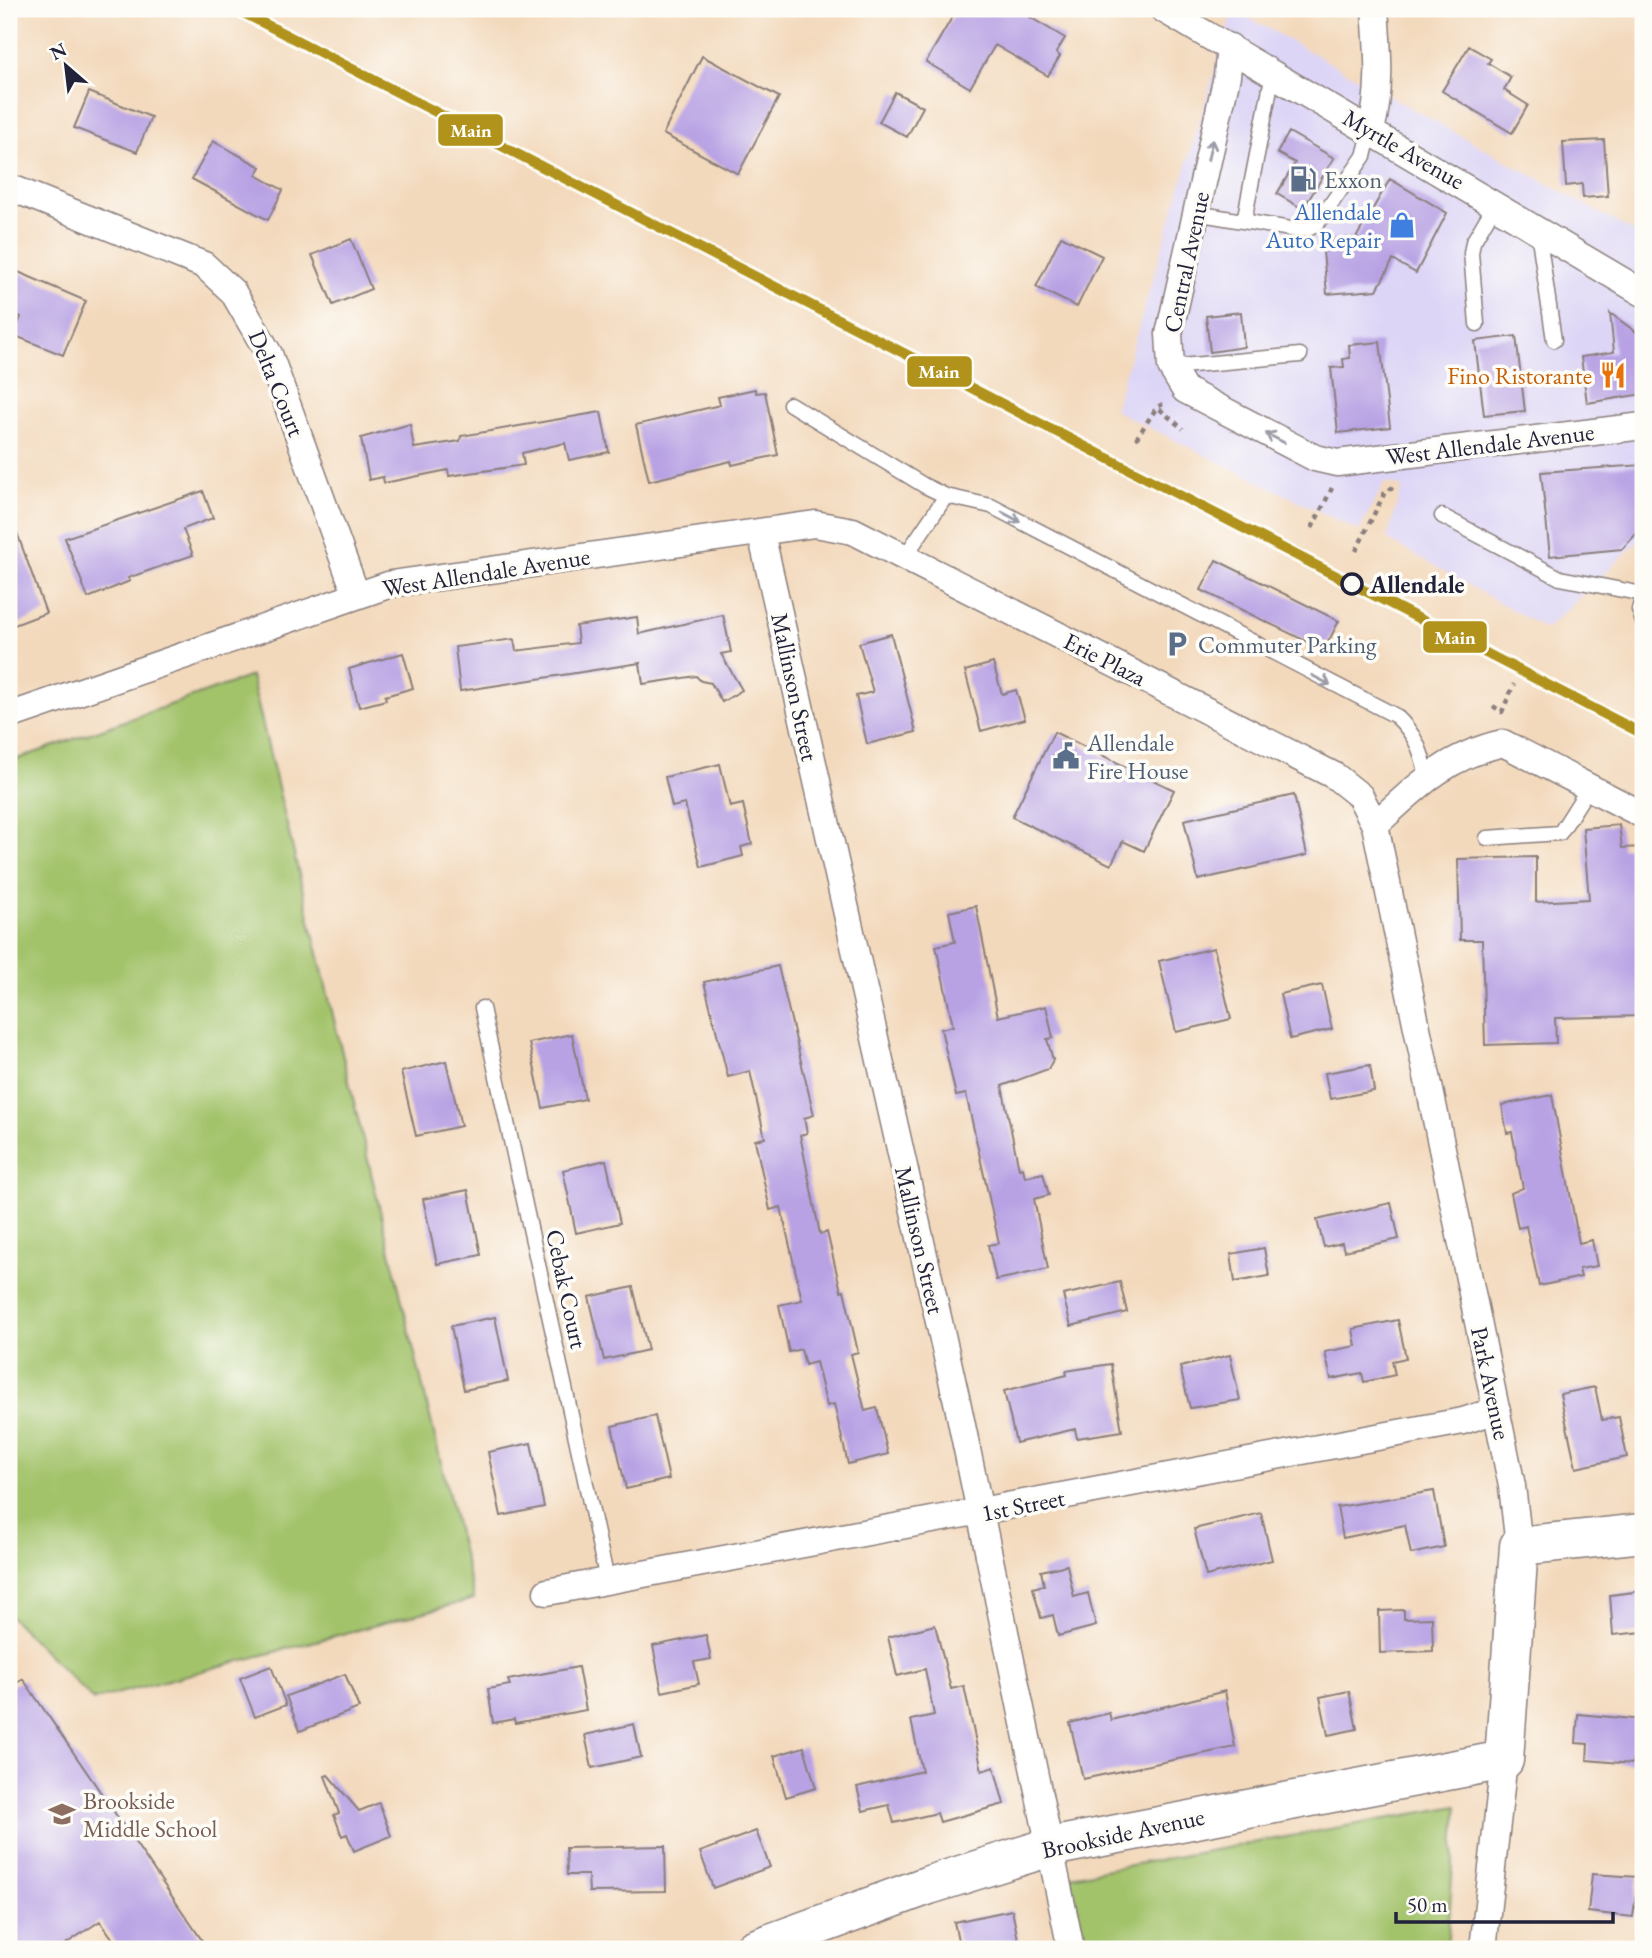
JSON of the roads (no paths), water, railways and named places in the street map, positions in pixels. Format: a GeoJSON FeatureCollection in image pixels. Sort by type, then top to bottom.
{"type":"FeatureCollection","features":[{"type":"Feature","properties":{"kind":"main road"},"geometry":{"type":"LineString","coordinates":[[1519,1546],[1643,1533]]}},
{"type":"Feature","properties":{"kind":"main road","name":"Park Avenue"},"geometry":{"type":"LineString","coordinates":[[1504,1760],[1519,1546]]}},
{"type":"Feature","properties":{"kind":"main road","name":"Brookside Avenue"},"geometry":{"type":"LineString","coordinates":[[754,1949],[929,1885],[1050,1847],[1504,1760]]}},
{"type":"Feature","properties":{"kind":"street","name":"Myrtle Avenue"},"geometry":{"type":"LineString","coordinates":[[1163,9],[1643,293]]}},
{"type":"Feature","properties":{"kind":"street"},"geometry":{"type":"LineString","coordinates":[[1371,130],[1379,92],[1375,9]]}},
{"type":"Feature","properties":{"kind":"street","name":"Central Avenue"},"geometry":{"type":"LineString","coordinates":[[1230,47],[1227,76],[1169,334],[1171,367],[1185,390],[1199,399],[1315,458],[1337,463]]}},
{"type":"Feature","properties":{"kind":"street","name":"Delta Court"},"geometry":{"type":"LineString","coordinates":[[9,187],[204,265],[233,292],[269,354],[356,594]]}},
{"type":"Feature","properties":{"kind":"street","name":"West Allendale Avenue"},"geometry":{"type":"LineString","coordinates":[[1337,463],[1643,426]]}},
{"type":"Feature","properties":{"kind":"street","name":"West Allendale Avenue"},"geometry":{"type":"LineString","coordinates":[[9,716],[356,594],[421,578],[815,524]]}},
{"type":"Feature","properties":{"kind":"street","name":"Erie Plaza"},"geometry":{"type":"LineString","coordinates":[[815,524],[853,531],[1335,775],[1360,796],[1374,825]]}},
{"type":"Feature","properties":{"kind":"street","name":"Mallinson Street"},"geometry":{"type":"LineString","coordinates":[[761,533],[980,1514],[1071,1949]]}},
{"type":"Feature","properties":{"kind":"street"},"geometry":{"type":"LineString","coordinates":[[1374,825],[1427,776],[1465,753],[1503,743],[1643,815]]}},
{"type":"Feature","properties":{"kind":"street","name":"Park Avenue"},"geometry":{"type":"LineString","coordinates":[[1374,825],[1497,1410],[1512,1486],[1519,1546]]}},
{"type":"Feature","properties":{"kind":"street","name":"1st Street"},"geometry":{"type":"LineString","coordinates":[[547,1592],[980,1514],[1463,1421],[1497,1410]]}},
{"type":"Feature","properties":{"kind":"street","name":"Park Avenue"},"geometry":{"type":"LineString","coordinates":[[1483,1949],[1504,1760]]}},
{"type":"Feature","properties":{"kind":"lane"},"geometry":{"type":"LineString","coordinates":[[1244,221],[1273,73]]}},
{"type":"Feature","properties":{"kind":"lane"},"geometry":{"type":"LineString","coordinates":[[1196,213],[1296,230],[1310,228],[1320,220],[1364,156],[1371,130]]}},
{"type":"Feature","properties":{"kind":"lane"},"geometry":{"type":"LineString","coordinates":[[1477,324],[1471,253],[1473,242],[1496,204]]}},
{"type":"Feature","properties":{"kind":"lane"},"geometry":{"type":"LineString","coordinates":[[1538,229],[1554,340]]}},
{"type":"Feature","properties":{"kind":"lane"},"geometry":{"type":"LineString","coordinates":[[1171,367],[1300,355]]}},
{"type":"Feature","properties":{"kind":"lane"},"geometry":{"type":"LineString","coordinates":[[790,404],[946,496],[991,506],[1396,716],[1411,730],[1420,747],[1427,776]]}},
{"type":"Feature","properties":{"kind":"lane"},"geometry":{"type":"LineString","coordinates":[[904,558],[946,496]]}},
{"type":"Feature","properties":{"kind":"lane"},"geometry":{"type":"LineString","coordinates":[[1443,516],[1560,578],[1643,594],[1639,610],[1643,622]]}},
{"type":"Feature","properties":{"kind":"lane"},"geometry":{"type":"LineString","coordinates":[[1487,838],[1560,833],[1589,787]]}},
{"type":"Feature","properties":{"kind":"lane","name":"Cebak Court"},"geometry":{"type":"LineString","coordinates":[[482,1008],[607,1580]]}},
{"type":"Feature","properties":{"kind":"place","name":"Exxon"},"geometry":{"type":"Point","coordinates":[1303,179]}},
{"type":"Feature","properties":{"kind":"place","name":"Allendale Auto Repair"},"geometry":{"type":"Point","coordinates":[1402,225]}},
{"type":"Feature","properties":{"kind":"place","name":"Fino Ristorante"},"geometry":{"type":"Point","coordinates":[1613,375]}},
{"type":"Feature","properties":{"kind":"place","name":"Allendale"},"geometry":{"type":"Point","coordinates":[1352,584]}},
{"type":"Feature","properties":{"kind":"place","name":"Commuter Parking"},"geometry":{"type":"Point","coordinates":[1177,644]}},
{"type":"Feature","properties":{"kind":"place","name":"Allendale Fire House"},"geometry":{"type":"Point","coordinates":[1066,756]}},
{"type":"Feature","properties":{"kind":"place","name":"Brookside Middle School"},"geometry":{"type":"Point","coordinates":[62,1814]}}]}
